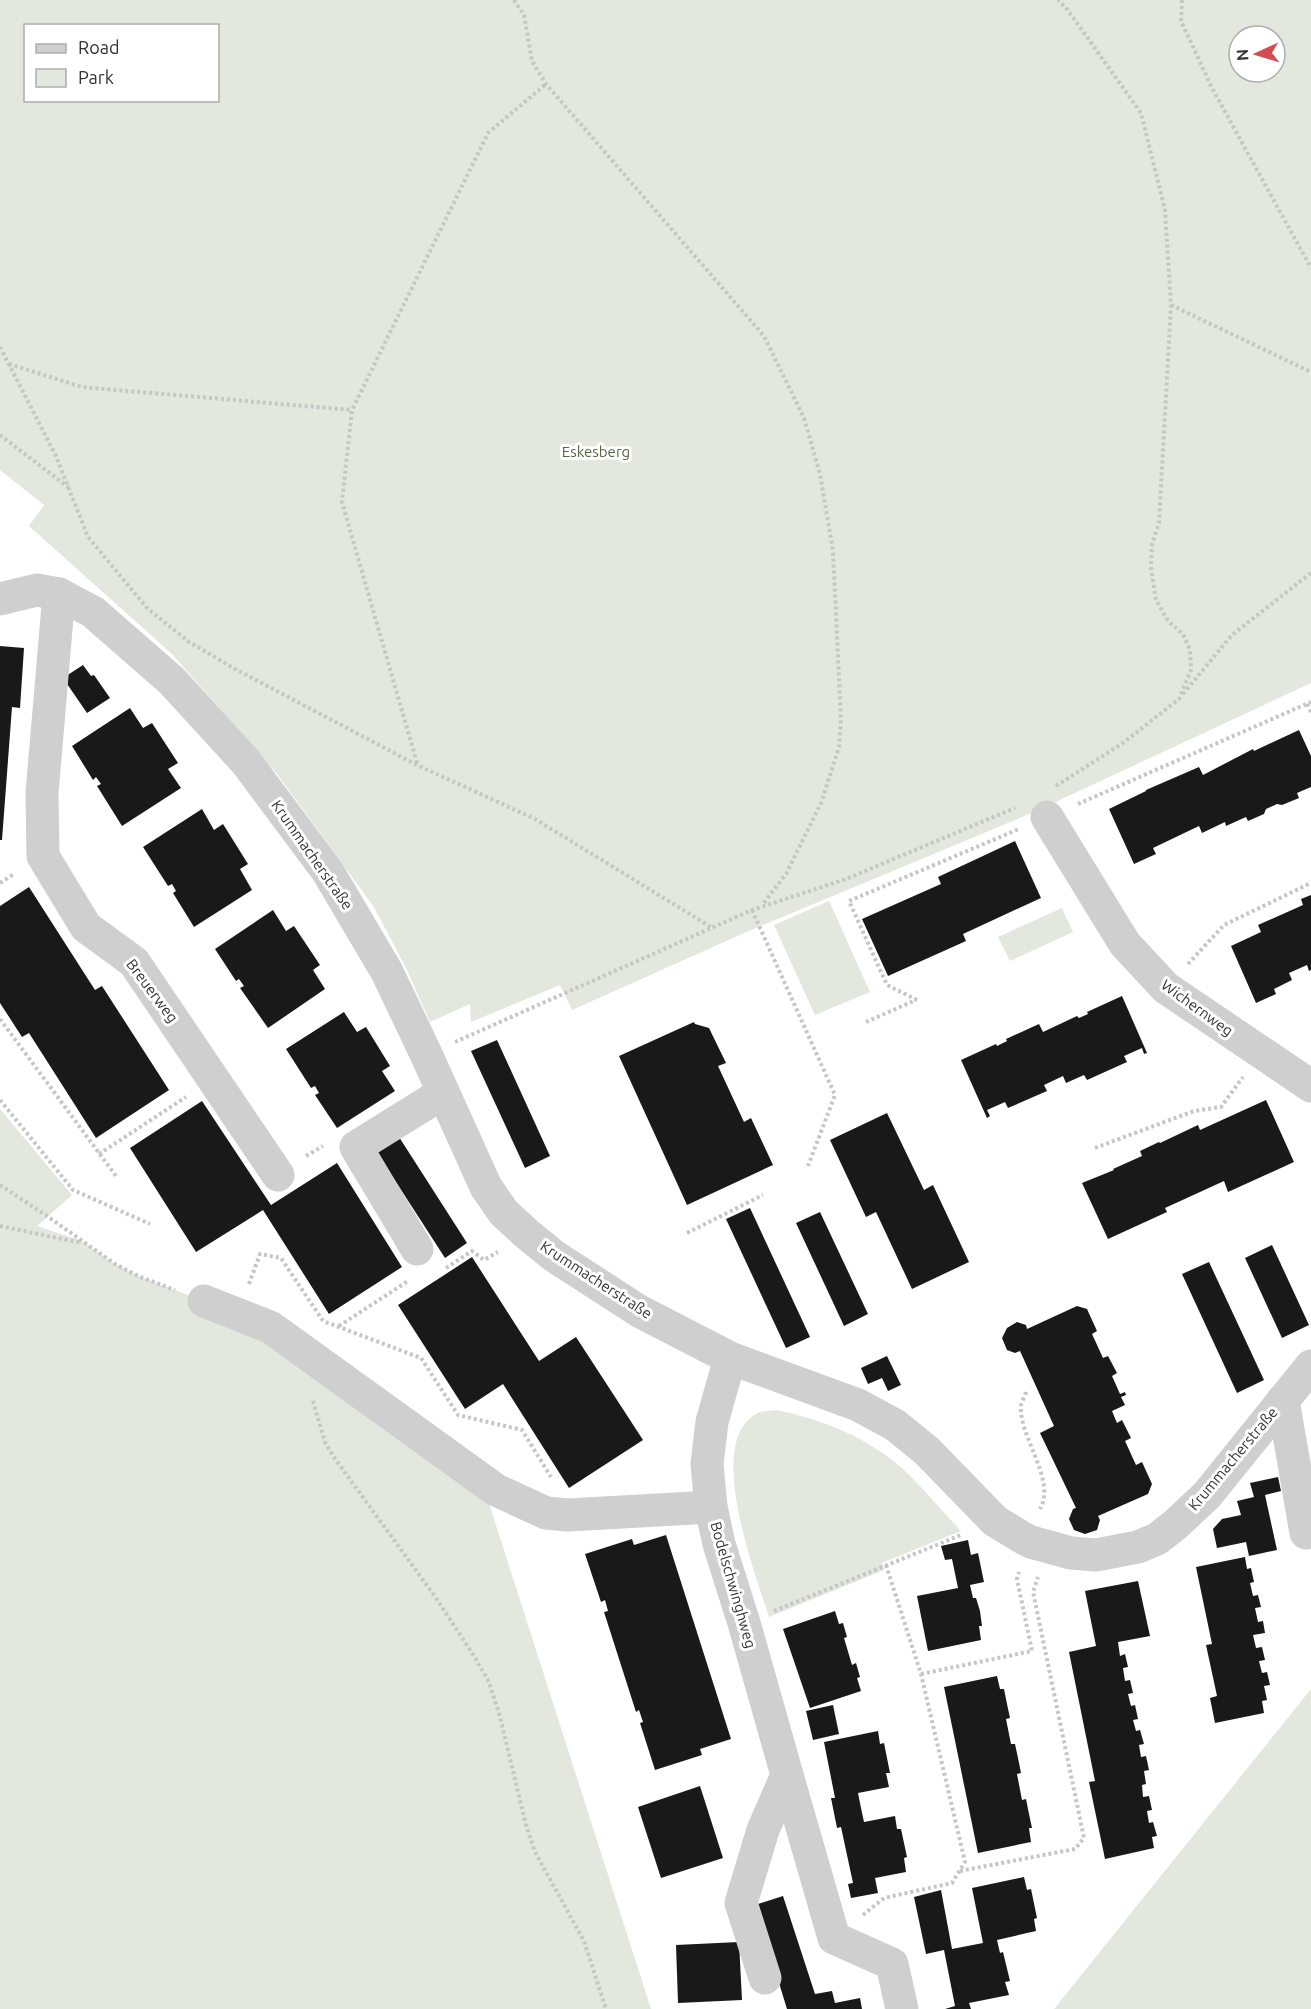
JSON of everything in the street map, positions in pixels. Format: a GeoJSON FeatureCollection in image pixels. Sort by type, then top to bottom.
{"type":"FeatureCollection","features":[{"type":"Feature","properties":{"kind":"street","name":"Krummacherstraße"},"geometry":{"type":"LineString","coordinates":[[0,599],[37,590],[59,594],[93,612],[172,681],[246,762],[328,872],[387,972],[486,1187],[504,1213],[554,1256],[639,1311],[730,1359],[858,1404],[895,1425],[927,1450],[995,1521],[1034,1542],[1071,1553],[1096,1555],[1138,1548],[1157,1539],[1207,1495],[1311,1366]]}},
{"type":"Feature","properties":{"kind":"street","name":"Breuerweg"},"geometry":{"type":"LineString","coordinates":[[59,594],[42,793],[43,856],[86,927],[134,962],[278,1175]]}},
{"type":"Feature","properties":{"kind":"street","name":"Wichernweg"},"geometry":{"type":"LineString","coordinates":[[1047,817],[1125,944],[1166,988],[1311,1086]]}},
{"type":"Feature","properties":{"kind":"street"},"geometry":{"type":"LineString","coordinates":[[417,1249],[356,1148],[443,1093]]}},
{"type":"Feature","properties":{"kind":"street"},"geometry":{"type":"LineString","coordinates":[[204,1301],[270,1327],[496,1490],[546,1513],[568,1515],[711,1507]]}},
{"type":"Feature","properties":{"kind":"street","name":"Bodelschwinghweg"},"geometry":{"type":"LineString","coordinates":[[730,1359],[712,1422],[707,1464],[711,1507],[719,1544],[744,1623],[834,1938]]}},
{"type":"Feature","properties":{"kind":"street"},"geometry":{"type":"LineString","coordinates":[[1283,1400],[1306,1533]]}},
{"type":"Feature","properties":{"kind":"street"},"geometry":{"type":"LineString","coordinates":[[765,1978],[741,1903],[763,1830],[787,1775]]}},
{"type":"Feature","properties":{"kind":"street"},"geometry":{"type":"LineString","coordinates":[[834,1938],[892,1964],[902,2009]]}},
{"type":"Feature","properties":{"kind":"path"},"geometry":{"type":"LineString","coordinates":[[514,0],[524,15],[532,61],[546,84],[764,336],[804,418],[820,474],[833,551],[841,720],[839,747],[820,804],[801,844],[786,874],[762,906]]}},
{"type":"Feature","properties":{"kind":"path"},"geometry":{"type":"LineString","coordinates":[[1058,0],[1067,9],[1141,113],[1165,210],[1171,305],[1158,523],[1152,544],[1151,568],[1156,600],[1168,621],[1183,634],[1190,650],[1191,670],[1179,699]]}},
{"type":"Feature","properties":{"kind":"path"},"geometry":{"type":"LineString","coordinates":[[1182,0],[1181,21],[1212,88],[1311,268]]}},
{"type":"Feature","properties":{"kind":"path"},"geometry":{"type":"LineString","coordinates":[[417,765],[342,502],[352,410],[488,133],[546,84]]}},
{"type":"Feature","properties":{"kind":"path"},"geometry":{"type":"LineString","coordinates":[[1171,305],[1311,372]]}},
{"type":"Feature","properties":{"kind":"path"},"geometry":{"type":"LineString","coordinates":[[0,347],[56,456],[88,537],[147,608],[189,642],[237,670],[417,765],[534,819],[711,927]]}},
{"type":"Feature","properties":{"kind":"path"},"geometry":{"type":"LineString","coordinates":[[9,364],[82,387],[352,410]]}},
{"type":"Feature","properties":{"kind":"path"},"geometry":{"type":"LineString","coordinates":[[0,435],[68,488]]}},
{"type":"Feature","properties":{"kind":"path"},"geometry":{"type":"LineString","coordinates":[[1055,786],[1123,743],[1179,699],[1232,635],[1311,573]]}},
{"type":"Feature","properties":{"kind":"path"},"geometry":{"type":"LineString","coordinates":[[866,1022],[917,1000],[887,985],[849,901],[1309,703],[1311,712]]}},
{"type":"Feature","properties":{"kind":"path"},"geometry":{"type":"LineString","coordinates":[[426,1054],[711,927],[762,906],[846,879],[1015,807]]}},
{"type":"Feature","properties":{"kind":"path"},"geometry":{"type":"LineString","coordinates":[[1166,988],[1224,925],[1311,883]]}},
{"type":"Feature","properties":{"kind":"path"},"geometry":{"type":"LineString","coordinates":[[752,910],[835,1095],[808,1166]]}},
{"type":"Feature","properties":{"kind":"path"},"geometry":{"type":"LineString","coordinates":[[0,1019],[116,1176]]}},
{"type":"Feature","properties":{"kind":"path"},"geometry":{"type":"LineString","coordinates":[[1095,1148],[1194,1111],[1221,1107],[1261,1052]]}},
{"type":"Feature","properties":{"kind":"path"},"geometry":{"type":"LineString","coordinates":[[99,1154],[214,1078]]}},
{"type":"Feature","properties":{"kind":"path"},"geometry":{"type":"LineString","coordinates":[[0,1100],[73,1190],[150,1224]]}},
{"type":"Feature","properties":{"kind":"path"},"geometry":{"type":"LineString","coordinates":[[278,1175],[340,1134],[356,1148]]}},
{"type":"Feature","properties":{"kind":"path"},"geometry":{"type":"LineString","coordinates":[[0,1185],[115,1264],[138,1276],[204,1301]]}},
{"type":"Feature","properties":{"kind":"path"},"geometry":{"type":"LineString","coordinates":[[687,1233],[762,1196]]}},
{"type":"Feature","properties":{"kind":"path"},"geometry":{"type":"LineString","coordinates":[[0,1226],[77,1242],[82,1241]]}},
{"type":"Feature","properties":{"kind":"path"},"geometry":{"type":"LineString","coordinates":[[237,1314],[260,1254],[281,1258],[323,1321],[421,1358],[458,1415],[522,1430],[566,1502],[568,1515]]}},
{"type":"Feature","properties":{"kind":"path"},"geometry":{"type":"LineString","coordinates":[[307,1353],[314,1405],[325,1442],[436,1598],[489,1682],[535,1852],[584,1941],[606,2009]]}},
{"type":"Feature","properties":{"kind":"path"},"geometry":{"type":"LineString","coordinates":[[921,1674],[1032,1651],[1017,1579],[1034,1542],[1043,1504],[1044,1479],[1024,1427],[1021,1405],[1026,1392]]}},
{"type":"Feature","properties":{"kind":"path"},"geometry":{"type":"LineString","coordinates":[[744,1623],[995,1521]]}},
{"type":"Feature","properties":{"kind":"path"},"geometry":{"type":"LineString","coordinates":[[960,1871],[1075,1848],[1083,1838],[1033,1592],[1034,1542]]}},
{"type":"Feature","properties":{"kind":"path"},"geometry":{"type":"LineString","coordinates":[[834,1938],[884,1898],[952,1883],[964,1862],[921,1674],[886,1565]]}},
{"type":"Feature","properties":{"kind":"green space","name":"Eskesberg"},"geometry":{"type":"Polygon","coordinates":[[[0,0],[1311,0],[1311,683],[1034,812],[751,930],[572,1010],[560,985],[471,1022],[470,1004],[430,1022],[407,970],[374,907],[277,774],[172,654],[29,526],[44,505],[0,470],[0,0]]]}},
{"type":"Feature","properties":{"kind":"green space"},"geometry":{"type":"Polygon","coordinates":[[[829,901],[870,992],[815,1015],[774,925],[829,901]]]}},
{"type":"Feature","properties":{"kind":"green space"},"geometry":{"type":"Polygon","coordinates":[[[1062,908],[1073,932],[1010,961],[998,937],[1062,908]]]}},
{"type":"Feature","properties":{"kind":"green space"},"geometry":{"type":"Polygon","coordinates":[[[0,1109],[72,1195],[37,1226],[82,1241],[115,1264],[138,1276],[204,1301],[487,1497],[651,2009],[0,2009],[0,1109]]]}},
{"type":"Feature","properties":{"kind":"green space"},"geometry":{"type":"Polygon","coordinates":[[[776,1410],[844,1431],[876,1448],[904,1470],[961,1531],[882,1563],[884,1570],[769,1617],[745,1541],[734,1478],[735,1450],[742,1428],[758,1413],[776,1410]]]}},
{"type":"Feature","properties":{"kind":"green space"},"geometry":{"type":"Polygon","coordinates":[[[1311,1689],[1311,2009],[1054,2009],[1311,1689]]]}},
{"type":"Feature","properties":{"kind":"building"},"geometry":{"type":"Polygon","coordinates":[[[0,646],[24,648],[20,708],[12,707],[2,840],[0,840],[0,646]]]}},
{"type":"Feature","properties":{"kind":"building"},"geometry":{"type":"Polygon","coordinates":[[[83,665],[91,676],[94,675],[110,698],[87,713],[63,678],[83,665]]]}},
{"type":"Feature","properties":{"kind":"building"},"geometry":{"type":"Polygon","coordinates":[[[130,708],[143,728],[152,723],[178,763],[168,769],[181,788],[122,826],[97,786],[101,784],[96,777],[93,780],[72,746],[130,708]]]}},
{"type":"Feature","properties":{"kind":"building"},"geometry":{"type":"Polygon","coordinates":[[[1299,730],[1311,756],[1311,787],[1297,793],[1299,798],[1282,805],[1277,804],[1266,809],[1264,814],[1248,821],[1246,817],[1226,826],[1225,822],[1202,833],[1199,826],[1153,848],[1156,854],[1134,864],[1109,809],[1199,767],[1203,775],[1253,749],[1254,751],[1299,730]]]}},
{"type":"Feature","properties":{"kind":"building"},"geometry":{"type":"Polygon","coordinates":[[[202,809],[214,830],[223,824],[248,864],[240,869],[252,890],[194,927],[173,893],[176,891],[172,884],[168,886],[143,847],[202,809]]]}},
{"type":"Feature","properties":{"kind":"building"},"geometry":{"type":"Polygon","coordinates":[[[1015,841],[1041,898],[963,934],[966,941],[888,976],[862,919],[941,884],[938,877],[1015,841]]]}},
{"type":"Feature","properties":{"kind":"building"},"geometry":{"type":"Polygon","coordinates":[[[29,887],[95,990],[102,986],[169,1090],[96,1138],[29,1033],[22,1037],[0,1003],[0,906],[29,887]]]}},
{"type":"Feature","properties":{"kind":"building"},"geometry":{"type":"Polygon","coordinates":[[[1311,895],[1311,970],[1309,971],[1307,965],[1289,973],[1292,980],[1274,989],[1276,994],[1256,1003],[1231,946],[1261,932],[1258,925],[1303,905],[1301,899],[1311,895]]]}},
{"type":"Feature","properties":{"kind":"building"},"geometry":{"type":"Polygon","coordinates":[[[273,910],[286,931],[294,926],[320,965],[313,970],[325,989],[268,1028],[240,988],[244,986],[239,979],[236,981],[215,949],[273,910]]]}},
{"type":"Feature","properties":{"kind":"building"},"geometry":{"type":"Polygon","coordinates":[[[1122,996],[1147,1053],[1144,1054],[1142,1048],[1124,1056],[1127,1062],[1087,1080],[1084,1075],[1066,1083],[1063,1076],[1044,1085],[1047,1091],[1008,1108],[1005,1102],[987,1110],[990,1116],[987,1118],[961,1060],[996,1044],[997,1046],[1007,1041],[1006,1039],[1039,1024],[1043,1032],[1077,1016],[1079,1018],[1088,1014],[1087,1012],[1122,996]]]}},
{"type":"Feature","properties":{"kind":"building"},"geometry":{"type":"Polygon","coordinates":[[[344,1012],[357,1032],[366,1027],[390,1066],[382,1071],[395,1091],[337,1128],[315,1095],[319,1093],[315,1086],[311,1088],[286,1049],[344,1012]]]}},
{"type":"Feature","properties":{"kind":"building"},"geometry":{"type":"Polygon","coordinates":[[[694,1022],[709,1028],[726,1063],[718,1066],[744,1122],[751,1118],[773,1165],[687,1205],[619,1056],[694,1022]]]}},
{"type":"Feature","properties":{"kind":"building"},"geometry":{"type":"Polygon","coordinates":[[[497,1040],[550,1156],[525,1168],[471,1051],[497,1040]]]}},
{"type":"Feature","properties":{"kind":"building"},"geometry":{"type":"Polygon","coordinates":[[[1266,1100],[1294,1162],[1228,1192],[1224,1181],[1165,1208],[1167,1212],[1108,1239],[1082,1183],[1142,1156],[1140,1151],[1159,1142],[1198,1125],[1200,1130],[1266,1100]]]}},
{"type":"Feature","properties":{"kind":"building"},"geometry":{"type":"Polygon","coordinates":[[[202,1101],[271,1205],[337,1163],[402,1267],[329,1314],[263,1210],[196,1252],[130,1148],[202,1101]]]}},
{"type":"Feature","properties":{"kind":"building"},"geometry":{"type":"Polygon","coordinates":[[[887,1113],[924,1190],[933,1185],[969,1262],[912,1289],[876,1212],[866,1217],[830,1140],[887,1113]]]}},
{"type":"Feature","properties":{"kind":"building"},"geometry":{"type":"Polygon","coordinates":[[[399,1137],[467,1243],[445,1258],[376,1151],[399,1137]]]}},
{"type":"Feature","properties":{"kind":"building"},"geometry":{"type":"Polygon","coordinates":[[[750,1208],[810,1337],[786,1348],[726,1219],[750,1208]]]}},
{"type":"Feature","properties":{"kind":"building"},"geometry":{"type":"Polygon","coordinates":[[[820,1212],[868,1314],[844,1326],[796,1223],[820,1212]]]}},
{"type":"Feature","properties":{"kind":"building"},"geometry":{"type":"Polygon","coordinates":[[[1272,1245],[1309,1325],[1282,1338],[1245,1258],[1272,1245]]]}},
{"type":"Feature","properties":{"kind":"building"},"geometry":{"type":"Polygon","coordinates":[[[472,1257],[539,1361],[576,1337],[643,1440],[569,1488],[503,1384],[465,1409],[398,1305],[472,1257]]]}},
{"type":"Feature","properties":{"kind":"building"},"geometry":{"type":"Polygon","coordinates":[[[1209,1262],[1264,1380],[1237,1393],[1182,1274],[1209,1262]]]}},
{"type":"Feature","properties":{"kind":"building"},"geometry":{"type":"Polygon","coordinates":[[[1077,1306],[1087,1309],[1097,1331],[1092,1334],[1103,1358],[1108,1356],[1117,1373],[1112,1376],[1120,1394],[1125,1392],[1126,1395],[1121,1397],[1125,1405],[1112,1411],[1117,1423],[1122,1420],[1131,1438],[1125,1441],[1136,1465],[1142,1462],[1152,1484],[1148,1494],[1098,1516],[1100,1520],[1097,1530],[1085,1534],[1074,1530],[1069,1519],[1073,1509],[1076,1508],[1040,1433],[1054,1426],[1020,1351],[1015,1353],[1007,1350],[1002,1338],[1007,1328],[1017,1322],[1026,1325],[1027,1329],[1077,1306]]]}},
{"type":"Feature","properties":{"kind":"building"},"geometry":{"type":"Polygon","coordinates":[[[887,1356],[901,1385],[888,1391],[882,1378],[868,1384],[861,1368],[887,1356]]]}},
{"type":"Feature","properties":{"kind":"building"},"geometry":{"type":"Polygon","coordinates":[[[1278,1477],[1281,1491],[1265,1495],[1277,1550],[1249,1556],[1246,1542],[1217,1548],[1213,1529],[1222,1519],[1241,1515],[1237,1501],[1254,1497],[1250,1483],[1278,1477]]]}},
{"type":"Feature","properties":{"kind":"building"},"geometry":{"type":"Polygon","coordinates":[[[666,1535],[731,1739],[700,1749],[702,1755],[655,1770],[640,1723],[643,1722],[639,1710],[636,1712],[604,1612],[608,1611],[605,1600],[601,1602],[585,1554],[632,1539],[634,1545],[666,1535]]]}},
{"type":"Feature","properties":{"kind":"building"},"geometry":{"type":"Polygon","coordinates":[[[968,1540],[971,1555],[978,1553],[984,1582],[970,1585],[973,1598],[976,1598],[980,1611],[981,1640],[928,1651],[917,1596],[958,1588],[952,1559],[945,1560],[941,1546],[968,1540]]]}},
{"type":"Feature","properties":{"kind":"building"},"geometry":{"type":"Polygon","coordinates":[[[1245,1557],[1247,1569],[1251,1568],[1254,1582],[1250,1583],[1253,1596],[1258,1595],[1261,1607],[1255,1608],[1258,1622],[1263,1621],[1265,1633],[1253,1635],[1256,1648],[1262,1647],[1265,1660],[1259,1661],[1262,1673],[1267,1672],[1270,1685],[1264,1686],[1267,1700],[1262,1701],[1264,1713],[1215,1723],[1210,1698],[1217,1696],[1206,1645],[1212,1644],[1196,1567],[1245,1557]]]}},
{"type":"Feature","properties":{"kind":"building"},"geometry":{"type":"Polygon","coordinates":[[[1138,1581],[1150,1636],[1118,1642],[1120,1656],[1125,1654],[1128,1667],[1123,1668],[1125,1681],[1130,1680],[1133,1693],[1128,1694],[1131,1706],[1135,1705],[1138,1719],[1133,1720],[1136,1731],[1140,1730],[1144,1744],[1139,1745],[1141,1757],[1146,1756],[1149,1770],[1144,1771],[1146,1784],[1142,1785],[1143,1797],[1149,1796],[1152,1810],[1147,1811],[1149,1823],[1153,1822],[1157,1836],[1152,1837],[1154,1848],[1105,1859],[1089,1782],[1095,1781],[1069,1652],[1096,1646],[1085,1591],[1138,1581]]]}},
{"type":"Feature","properties":{"kind":"building"},"geometry":{"type":"Polygon","coordinates":[[[835,1611],[839,1624],[843,1623],[847,1637],[844,1638],[852,1665],[856,1663],[861,1691],[810,1708],[783,1629],[835,1611]]]}},
{"type":"Feature","properties":{"kind":"building"},"geometry":{"type":"Polygon","coordinates":[[[997,1676],[1000,1689],[1004,1689],[1010,1718],[1006,1719],[1011,1744],[1015,1744],[1018,1758],[1021,1773],[1017,1774],[1022,1800],[1026,1799],[1032,1828],[1029,1828],[1031,1842],[978,1853],[944,1687],[997,1676]]]}},
{"type":"Feature","properties":{"kind":"building"},"geometry":{"type":"Polygon","coordinates":[[[833,1705],[839,1734],[813,1740],[806,1711],[833,1705]]]}},
{"type":"Feature","properties":{"kind":"building"},"geometry":{"type":"Polygon","coordinates":[[[878,1731],[880,1744],[884,1743],[890,1773],[886,1773],[889,1787],[858,1793],[864,1822],[895,1816],[897,1829],[901,1829],[907,1857],[904,1858],[906,1872],[875,1878],[878,1893],[851,1898],[848,1884],[853,1883],[841,1827],[837,1828],[831,1798],[835,1798],[824,1742],[878,1731]]]}},
{"type":"Feature","properties":{"kind":"building"},"geometry":{"type":"Polygon","coordinates":[[[700,1786],[723,1858],[661,1878],[638,1807],[700,1786]]]}},
{"type":"Feature","properties":{"kind":"building"},"geometry":{"type":"Polygon","coordinates":[[[1024,1877],[1027,1890],[1031,1889],[1037,1918],[1034,1919],[1036,1931],[997,1940],[1000,1953],[1003,1952],[1010,1981],[1005,1982],[1009,1995],[969,2003],[971,2009],[945,2009],[955,2006],[944,1950],[926,1954],[914,1897],[941,1890],[952,1949],[983,1943],[972,1888],[1024,1877]]]}},
{"type":"Feature","properties":{"kind":"building"},"geometry":{"type":"Polygon","coordinates":[[[783,1896],[815,1994],[832,1991],[835,2003],[860,1998],[862,2009],[787,2009],[755,1905],[783,1896]]]}},
{"type":"Feature","properties":{"kind":"building"},"geometry":{"type":"Polygon","coordinates":[[[739,1942],[742,2000],[678,2003],[676,1945],[739,1942]]]}}]}
